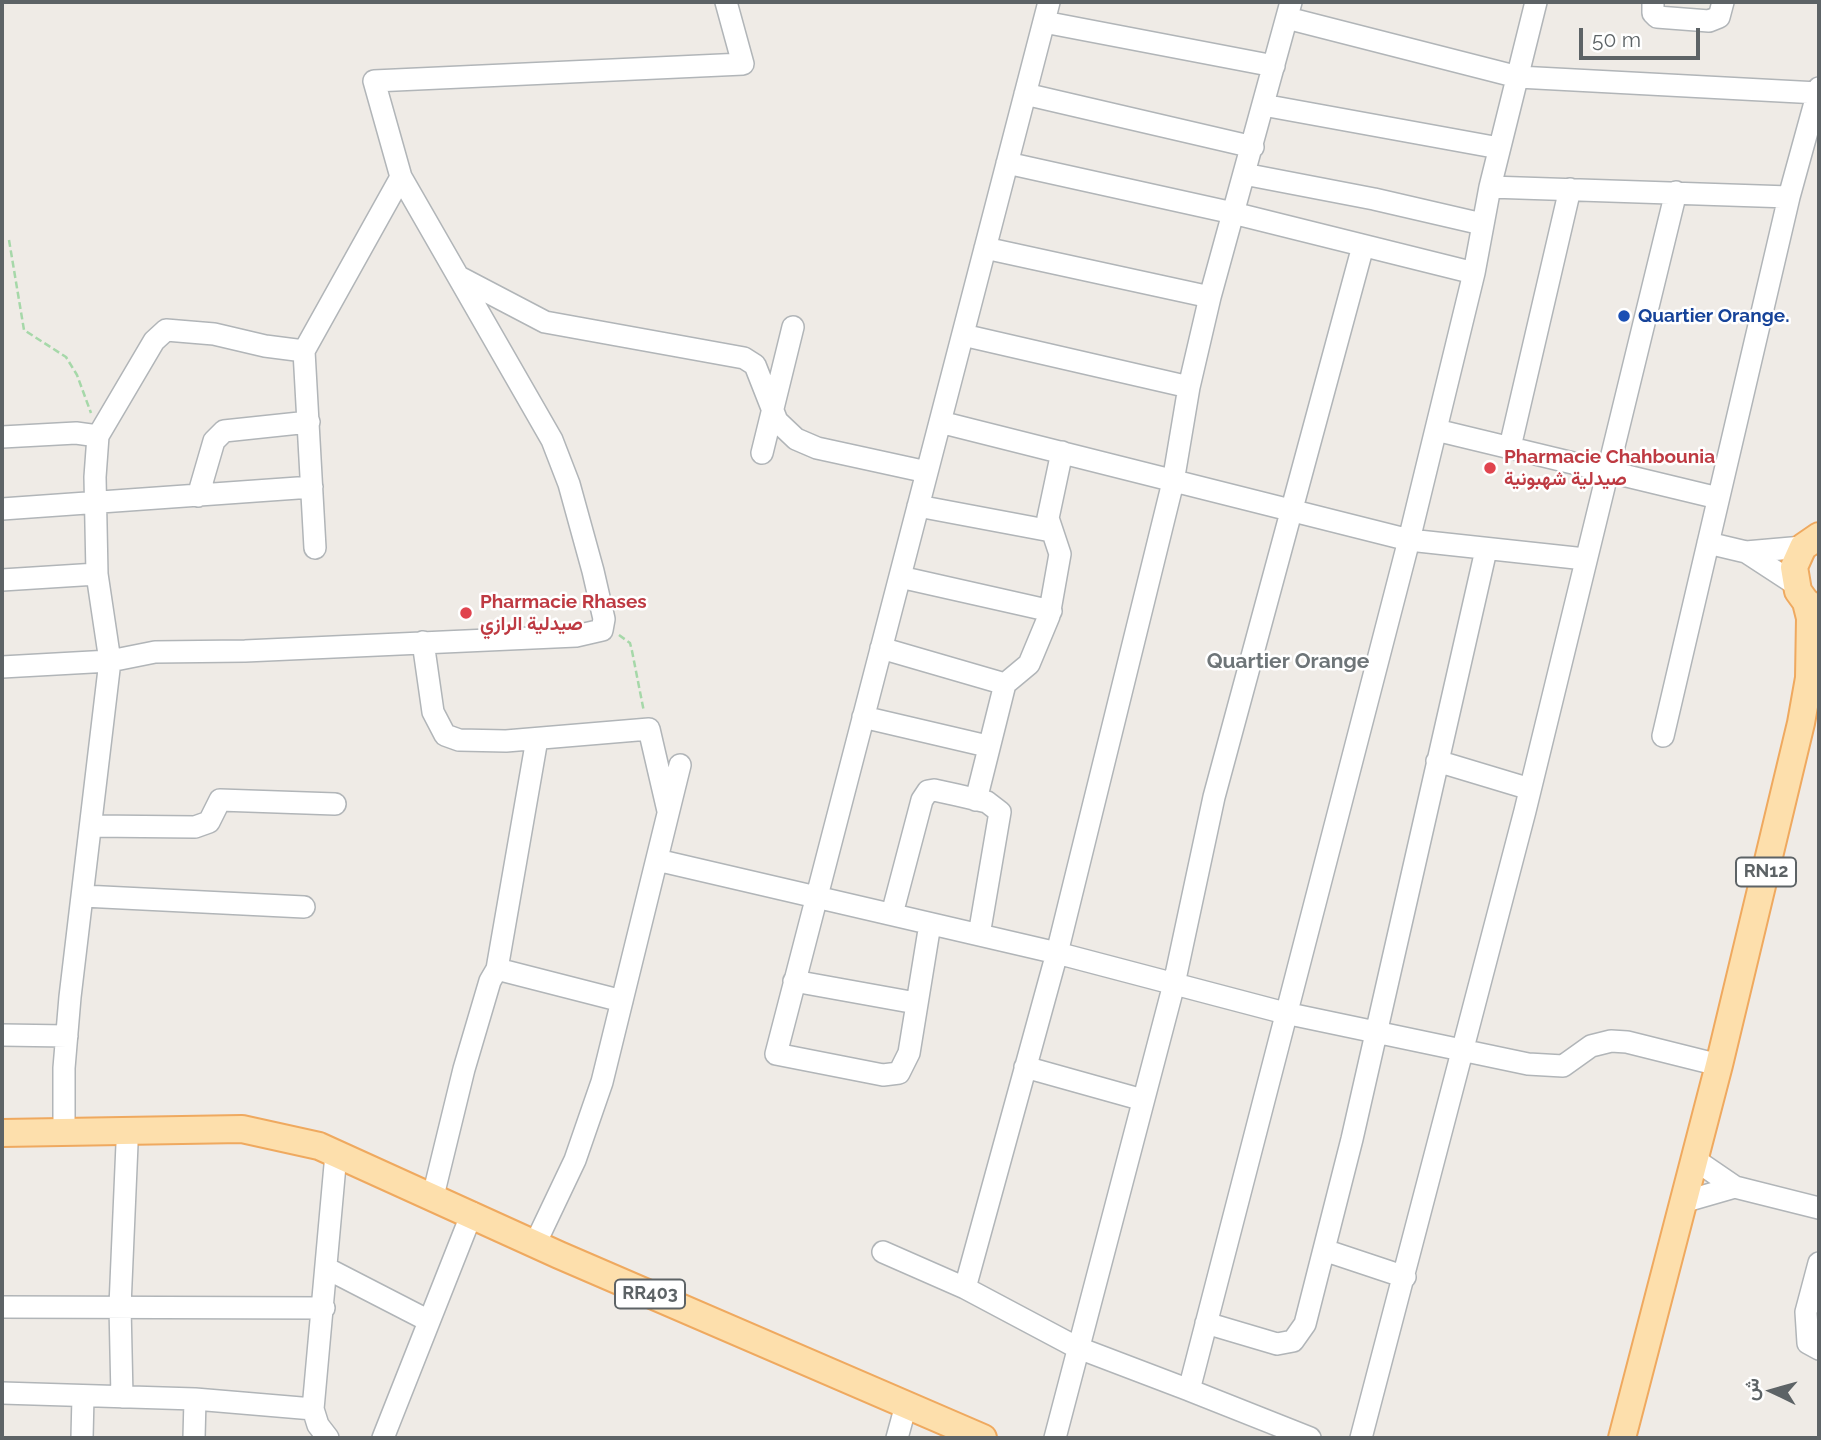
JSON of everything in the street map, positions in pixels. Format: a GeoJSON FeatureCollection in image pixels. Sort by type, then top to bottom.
{"type":"FeatureCollection","features":[{"type":"Feature","properties":{"kind":"main road","name":"RN12"},"geometry":{"type":"LineString","coordinates":[[1622,1438],[1719,1065],[1814,668],[1807,598],[1794,567],[1811,542]]}},
{"type":"Feature","properties":{"kind":"main road","name":"RR403"},"geometry":{"type":"LineString","coordinates":[[2,1133],[242,1129],[328,1150],[536,1242],[559,1255],[983,1438]]}},
{"type":"Feature","properties":{"kind":"main road","name":"RR403"},"geometry":{"type":"LineString","coordinates":[[2,1147],[242,1142],[328,1150]]}},
{"type":"Feature","properties":{"kind":"street"},"geometry":{"type":"LineString","coordinates":[[2,667],[110,661],[155,652],[597,633],[604,625],[569,484],[552,440],[401,177],[374,81],[743,64],[726,2]]}},
{"type":"Feature","properties":{"kind":"street"},"geometry":{"type":"LineString","coordinates":[[1189,1390],[1409,540],[1474,273],[1499,148],[1536,2]]}},
{"type":"Feature","properties":{"kind":"street"},"geometry":{"type":"LineString","coordinates":[[1653,2],[1653,13],[1657,18],[1709,21],[1719,17],[1723,2]]}},
{"type":"Feature","properties":{"kind":"street"},"geometry":{"type":"LineString","coordinates":[[965,1288],[1057,953],[1173,482],[1189,387],[1210,297],[1289,10],[1518,78],[1819,90],[1789,197],[1662,736]]}},
{"type":"Feature","properties":{"kind":"street"},"geometry":{"type":"LineString","coordinates":[[930,924],[904,1066],[899,1073],[883,1075],[776,1054],[1047,12],[1274,66]]}},
{"type":"Feature","properties":{"kind":"street"},"geometry":{"type":"LineString","coordinates":[[1025,94],[1252,147]]}},
{"type":"Feature","properties":{"kind":"street"},"geometry":{"type":"LineString","coordinates":[[1263,105],[1499,148]]}},
{"type":"Feature","properties":{"kind":"street"},"geometry":{"type":"LineString","coordinates":[[1007,163],[1233,213],[1474,273]]}},
{"type":"Feature","properties":{"kind":"street"},"geometry":{"type":"LineString","coordinates":[[1244,174],[1374,199],[1482,224]]}},
{"type":"Feature","properties":{"kind":"street"},"geometry":{"type":"LineString","coordinates":[[315,548],[304,351],[401,177]]}},
{"type":"Feature","properties":{"kind":"street"},"geometry":{"type":"LineString","coordinates":[[1490,187],[1789,197]]}},
{"type":"Feature","properties":{"kind":"street"},"geometry":{"type":"LineString","coordinates":[[1510,447],[1570,189]]}},
{"type":"Feature","properties":{"kind":"street"},"geometry":{"type":"LineString","coordinates":[[1362,1438],[1530,789],[1676,192]]}},
{"type":"Feature","properties":{"kind":"street"},"geometry":{"type":"LineString","coordinates":[[1055,1438],[1076,1347],[1174,984],[1214,797],[1363,246]]}},
{"type":"Feature","properties":{"kind":"street"},"geometry":{"type":"LineString","coordinates":[[985,248],[1210,297]]}},
{"type":"Feature","properties":{"kind":"street"},"geometry":{"type":"LineString","coordinates":[[459,277],[517,310],[545,321],[744,358],[755,365],[772,409],[785,430],[807,443],[927,472]]}},
{"type":"Feature","properties":{"kind":"street"},"geometry":{"type":"LineString","coordinates":[[762,453],[793,327]]}},
{"type":"Feature","properties":{"kind":"street"},"geometry":{"type":"LineString","coordinates":[[64,1130],[66,1036],[110,661],[97,575],[95,504],[98,436],[153,341],[166,330],[214,334],[265,346],[304,351]]}},
{"type":"Feature","properties":{"kind":"street"},"geometry":{"type":"LineString","coordinates":[[963,335],[1189,387]]}},
{"type":"Feature","properties":{"kind":"street"},"geometry":{"type":"LineString","coordinates":[[198,496],[214,441],[224,431],[309,422]]}},
{"type":"Feature","properties":{"kind":"street"},"geometry":{"type":"LineString","coordinates":[[940,422],[1409,540],[1585,559]]}},
{"type":"Feature","properties":{"kind":"street"},"geometry":{"type":"LineString","coordinates":[[1436,430],[1718,498]]}},
{"type":"Feature","properties":{"kind":"street"},"geometry":{"type":"LineString","coordinates":[[2,437],[76,433],[98,436]]}},
{"type":"Feature","properties":{"kind":"street"},"geometry":{"type":"LineString","coordinates":[[976,800],[987,746],[1005,684],[1029,664],[1051,611],[1060,554],[1051,531],[1050,501],[1062,452]]}},
{"type":"Feature","properties":{"kind":"street"},"geometry":{"type":"LineString","coordinates":[[2,509],[312,487]]}},
{"type":"Feature","properties":{"kind":"street"},"geometry":{"type":"LineString","coordinates":[[918,506],[1051,531]]}},
{"type":"Feature","properties":{"kind":"street"},"geometry":{"type":"LineString","coordinates":[[1707,543],[1746,552],[1811,542]]}},
{"type":"Feature","properties":{"kind":"street"},"geometry":{"type":"LineString","coordinates":[[1206,1323],[1277,1344],[1293,1341],[1305,1324],[1376,1033],[1486,550]]}},
{"type":"Feature","properties":{"kind":"street"},"geometry":{"type":"LineString","coordinates":[[1746,552],[1807,598]]}},
{"type":"Feature","properties":{"kind":"street"},"geometry":{"type":"LineString","coordinates":[[2,580],[97,575]]}},
{"type":"Feature","properties":{"kind":"street"},"geometry":{"type":"LineString","coordinates":[[900,577],[1051,611]]}},
{"type":"Feature","properties":{"kind":"street"},"geometry":{"type":"LineString","coordinates":[[423,642],[433,712],[444,735],[459,740],[537,739],[649,729],[668,813]]}},
{"type":"Feature","properties":{"kind":"street"},"geometry":{"type":"LineString","coordinates":[[881,648],[1005,684]]}},
{"type":"Feature","properties":{"kind":"street"},"geometry":{"type":"LineString","coordinates":[[863,717],[987,746]]}},
{"type":"Feature","properties":{"kind":"street"},"geometry":{"type":"LineString","coordinates":[[433,1196],[464,1069],[490,981],[497,969],[537,739]]}},
{"type":"Feature","properties":{"kind":"street"},"geometry":{"type":"LineString","coordinates":[[1437,761],[1530,789]]}},
{"type":"Feature","properties":{"kind":"street"},"geometry":{"type":"LineString","coordinates":[[536,1242],[575,1160],[602,1082],[680,765]]}},
{"type":"Feature","properties":{"kind":"street"},"geometry":{"type":"LineString","coordinates":[[891,914],[925,795],[934,790],[976,800],[995,806],[1000,813],[979,935]]}},
{"type":"Feature","properties":{"kind":"street"},"geometry":{"type":"LineString","coordinates":[[91,826],[195,827],[209,822],[220,800],[335,804]]}},
{"type":"Feature","properties":{"kind":"street"},"geometry":{"type":"LineString","coordinates":[[657,860],[1057,953],[1285,1013],[1462,1051],[1553,1068],[1570,1062],[1591,1046],[1611,1041],[1628,1042],[1719,1065]]}},
{"type":"Feature","properties":{"kind":"street"},"geometry":{"type":"LineString","coordinates":[[83,896],[304,907]]}},
{"type":"Feature","properties":{"kind":"street"},"geometry":{"type":"LineString","coordinates":[[497,969],[622,1001]]}},
{"type":"Feature","properties":{"kind":"street"},"geometry":{"type":"LineString","coordinates":[[794,981],[916,1003]]}},
{"type":"Feature","properties":{"kind":"street"},"geometry":{"type":"LineString","coordinates":[[2,1035],[66,1036]]}},
{"type":"Feature","properties":{"kind":"street"},"geometry":{"type":"LineString","coordinates":[[1025,1067],[1143,1100]]}},
{"type":"Feature","properties":{"kind":"street"},"geometry":{"type":"LineString","coordinates":[[122,1397],[120,1306],[127,1144]]}},
{"type":"Feature","properties":{"kind":"street"},"geometry":{"type":"LineString","coordinates":[[328,1150],[328,1269],[313,1409],[318,1425],[328,1438]]}},
{"type":"Feature","properties":{"kind":"street"},"geometry":{"type":"LineString","coordinates":[[1694,1159],[1735,1187],[1819,1208]]}},
{"type":"Feature","properties":{"kind":"street"},"geometry":{"type":"LineString","coordinates":[[1682,1202],[1735,1187]]}},
{"type":"Feature","properties":{"kind":"street"},"geometry":{"type":"LineString","coordinates":[[383,1438],[472,1213]]}},
{"type":"Feature","properties":{"kind":"street"},"geometry":{"type":"LineString","coordinates":[[1324,1250],[1405,1277]]}},
{"type":"Feature","properties":{"kind":"street"},"geometry":{"type":"LineString","coordinates":[[883,1252],[965,1288],[1076,1347],[1310,1438]]}},
{"type":"Feature","properties":{"kind":"street"},"geometry":{"type":"LineString","coordinates":[[1819,1263],[1806,1312],[1808,1343],[1819,1349]]}},
{"type":"Feature","properties":{"kind":"street"},"geometry":{"type":"LineString","coordinates":[[328,1269],[429,1321]]}},
{"type":"Feature","properties":{"kind":"street"},"geometry":{"type":"LineString","coordinates":[[2,1307],[324,1308]]}},
{"type":"Feature","properties":{"kind":"street"},"geometry":{"type":"LineString","coordinates":[[2,1393],[195,1399],[313,1409]]}},
{"type":"Feature","properties":{"kind":"street"},"geometry":{"type":"LineString","coordinates":[[82,1438],[83,1396]]}},
{"type":"Feature","properties":{"kind":"street"},"geometry":{"type":"LineString","coordinates":[[194,1438],[195,1399]]}},
{"type":"Feature","properties":{"kind":"street"},"geometry":{"type":"LineString","coordinates":[[897,1438],[906,1405]]}},
{"type":"Feature","properties":{"kind":"path"},"geometry":{"type":"LineString","coordinates":[[9,240],[24,330],[65,357],[77,375],[98,436]]}},
{"type":"Feature","properties":{"kind":"path"},"geometry":{"type":"LineString","coordinates":[[604,625],[630,643],[649,729]]}},
{"type":"Feature","properties":{"kind":"place","name":"Quartier Orange."},"geometry":{"type":"Point","coordinates":[1624,316]}},
{"type":"Feature","properties":{"kind":"place","name":"Pharmacie Chahbounia صيدلية شهبونية"},"geometry":{"type":"Point","coordinates":[1490,468]}},
{"type":"Feature","properties":{"kind":"place","name":"Pharmacie Rhases صيدلية الرازي"},"geometry":{"type":"Point","coordinates":[466,613]}},
{"type":"Feature","properties":{"kind":"district","name":"Quartier Orange"},"geometry":{"type":"Point","coordinates":[1288,662]}}]}
